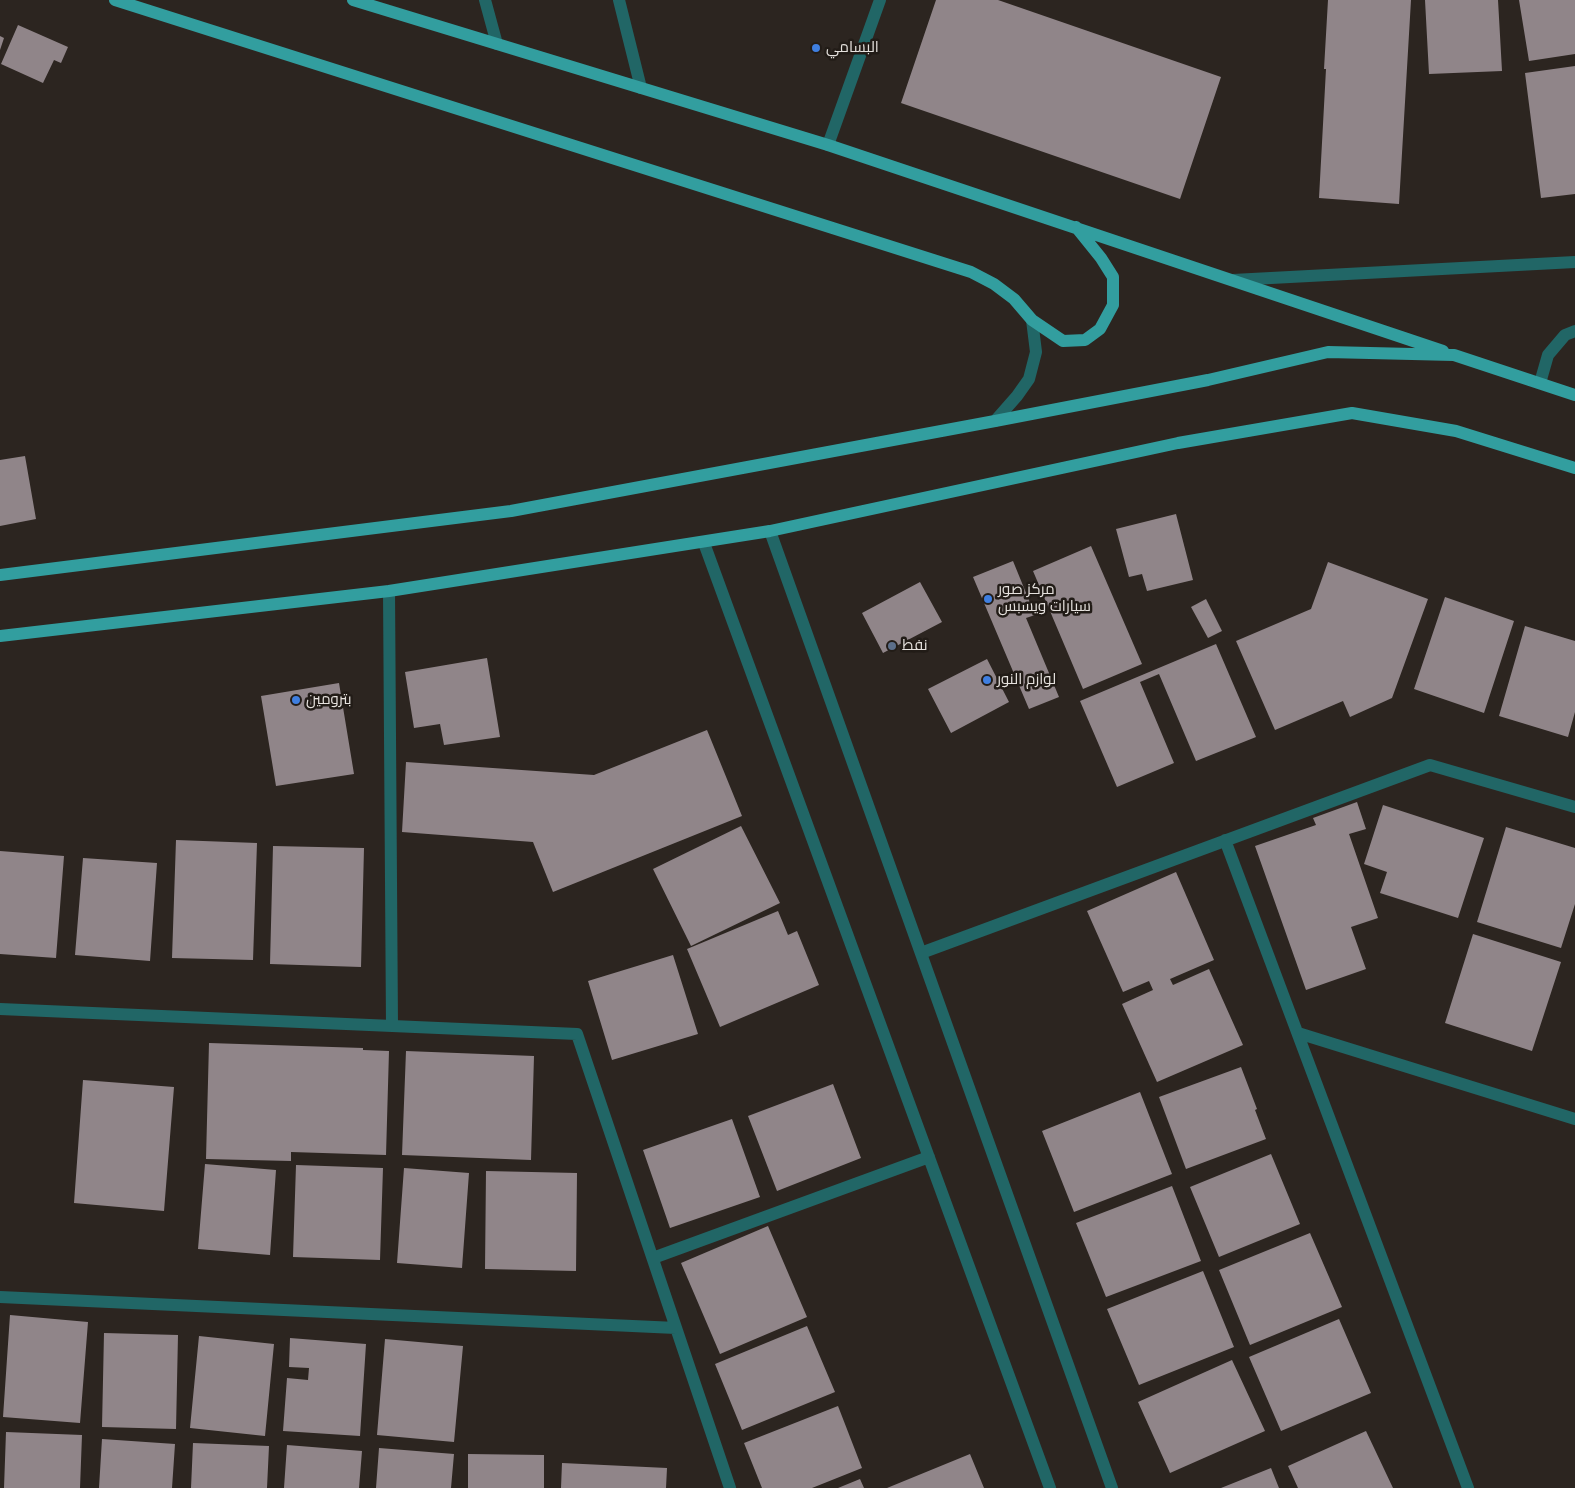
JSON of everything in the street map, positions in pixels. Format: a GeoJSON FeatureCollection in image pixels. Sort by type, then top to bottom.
{"type":"FeatureCollection","features":[{"type":"Feature","properties":{"kind":"main road"},"geometry":{"type":"LineString","coordinates":[[115,0],[971,272],[994,284],[1014,299],[1032,320],[1063,341],[1085,340],[1100,329],[1113,305],[1113,277],[1101,258],[1076,227]]}},
{"type":"Feature","properties":{"kind":"main road"},"geometry":{"type":"LineString","coordinates":[[353,0],[828,144],[1575,395]]}},
{"type":"Feature","properties":{"kind":"main road"},"geometry":{"type":"LineString","coordinates":[[0,576],[511,511],[1208,380],[1328,352],[1454,355]]}},
{"type":"Feature","properties":{"kind":"main road"},"geometry":{"type":"LineString","coordinates":[[0,636],[389,591],[704,543],[770,532],[1178,443],[1352,413],[1456,431],[1575,468]]}},
{"type":"Feature","properties":{"kind":"street"},"geometry":{"type":"LineString","coordinates":[[485,0],[497,44]]}},
{"type":"Feature","properties":{"kind":"street"},"geometry":{"type":"LineString","coordinates":[[618,0],[641,88]]}},
{"type":"Feature","properties":{"kind":"street"},"geometry":{"type":"LineString","coordinates":[[828,144],[880,0]]}},
{"type":"Feature","properties":{"kind":"street"},"geometry":{"type":"LineString","coordinates":[[1233,280],[1575,262]]}},
{"type":"Feature","properties":{"kind":"street"},"geometry":{"type":"LineString","coordinates":[[995,421],[1029,379],[1036,352],[1032,320]]}},
{"type":"Feature","properties":{"kind":"street"},"geometry":{"type":"LineString","coordinates":[[1540,383],[1548,355],[1566,335],[1575,331]]}},
{"type":"Feature","properties":{"kind":"street"},"geometry":{"type":"LineString","coordinates":[[770,532],[1112,1488]]}},
{"type":"Feature","properties":{"kind":"street"},"geometry":{"type":"LineString","coordinates":[[704,543],[1050,1488]]}},
{"type":"Feature","properties":{"kind":"street"},"geometry":{"type":"LineString","coordinates":[[389,591],[392,1026]]}},
{"type":"Feature","properties":{"kind":"street"},"geometry":{"type":"LineString","coordinates":[[921,953],[1430,765],[1575,807]]}},
{"type":"Feature","properties":{"kind":"street"},"geometry":{"type":"LineString","coordinates":[[1225,840],[1468,1488]]}},
{"type":"Feature","properties":{"kind":"street"},"geometry":{"type":"LineString","coordinates":[[0,1009],[577,1034],[730,1488]]}},
{"type":"Feature","properties":{"kind":"street"},"geometry":{"type":"LineString","coordinates":[[1298,1033],[1575,1119]]}},
{"type":"Feature","properties":{"kind":"street"},"geometry":{"type":"LineString","coordinates":[[653,1258],[929,1157]]}},
{"type":"Feature","properties":{"kind":"street"},"geometry":{"type":"LineString","coordinates":[[0,1297],[676,1328]]}},
{"type":"Feature","properties":{"kind":"building"},"geometry":{"type":"Polygon","coordinates":[[[936,0],[998,0],[1221,77],[1180,199],[901,103],[936,0]]]}},
{"type":"Feature","properties":{"kind":"building"},"geometry":{"type":"Polygon","coordinates":[[[1328,0],[1411,0],[1399,204],[1319,198],[1328,0]]]}},
{"type":"Feature","properties":{"kind":"building"},"geometry":{"type":"Polygon","coordinates":[[[1425,0],[1498,0],[1502,71],[1429,74],[1425,0]]]}},
{"type":"Feature","properties":{"kind":"building"},"geometry":{"type":"Polygon","coordinates":[[[1519,0],[1575,0],[1575,54],[1529,61],[1519,0]]]}},
{"type":"Feature","properties":{"kind":"building"},"geometry":{"type":"Polygon","coordinates":[[[18,25],[68,47],[61,63],[54,60],[43,83],[1,64],[18,25]]]}},
{"type":"Feature","properties":{"kind":"building"},"geometry":{"type":"Polygon","coordinates":[[[0,36],[4,38],[0,50],[0,36]]]}},
{"type":"Feature","properties":{"kind":"building"},"geometry":{"type":"Polygon","coordinates":[[[1575,66],[1575,194],[1541,198],[1525,73],[1575,66]]]}},
{"type":"Feature","properties":{"kind":"building"},"geometry":{"type":"Polygon","coordinates":[[[25,456],[36,519],[0,526],[0,460],[25,456]]]}},
{"type":"Feature","properties":{"kind":"building"},"geometry":{"type":"Polygon","coordinates":[[[1176,514],[1193,580],[1147,591],[1142,574],[1129,577],[1116,529],[1176,514]]]}},
{"type":"Feature","properties":{"kind":"building"},"geometry":{"type":"Polygon","coordinates":[[[1091,546],[1142,664],[1083,689],[1033,571],[1091,546]]]}},
{"type":"Feature","properties":{"kind":"building"},"geometry":{"type":"Polygon","coordinates":[[[1013,561],[1035,615],[1026,618],[1059,697],[1029,709],[973,577],[1013,561]]]}},
{"type":"Feature","properties":{"kind":"building"},"geometry":{"type":"Polygon","coordinates":[[[1328,562],[1428,599],[1392,698],[1350,717],[1343,701],[1275,730],[1236,641],[1311,609],[1328,562]]]}},
{"type":"Feature","properties":{"kind":"building"},"geometry":{"type":"Polygon","coordinates":[[[920,582],[942,622],[883,653],[862,613],[920,582]]]}},
{"type":"Feature","properties":{"kind":"building"},"geometry":{"type":"Polygon","coordinates":[[[1445,597],[1514,621],[1484,713],[1414,689],[1445,597]]]}},
{"type":"Feature","properties":{"kind":"building"},"geometry":{"type":"Polygon","coordinates":[[[1206,599],[1222,631],[1208,638],[1191,607],[1206,599]]]}},
{"type":"Feature","properties":{"kind":"building"},"geometry":{"type":"Polygon","coordinates":[[[1525,626],[1575,641],[1575,712],[1568,737],[1499,716],[1525,626]]]}},
{"type":"Feature","properties":{"kind":"building"},"geometry":{"type":"Polygon","coordinates":[[[1216,644],[1256,737],[1196,761],[1159,674],[1140,682],[1174,763],[1117,787],[1080,701],[1216,644]]]}},
{"type":"Feature","properties":{"kind":"building"},"geometry":{"type":"Polygon","coordinates":[[[487,658],[500,737],[444,745],[440,724],[414,728],[405,672],[487,658]]]}},
{"type":"Feature","properties":{"kind":"building"},"geometry":{"type":"Polygon","coordinates":[[[987,659],[1009,702],[951,733],[928,689],[987,659]]]}},
{"type":"Feature","properties":{"kind":"building"},"geometry":{"type":"Polygon","coordinates":[[[339,683],[354,774],[276,786],[261,696],[339,683]]]}},
{"type":"Feature","properties":{"kind":"building"},"geometry":{"type":"Polygon","coordinates":[[[707,730],[742,816],[553,892],[533,842],[402,832],[406,762],[594,775],[707,730]]]}},
{"type":"Feature","properties":{"kind":"building"},"geometry":{"type":"Polygon","coordinates":[[[1357,802],[1366,829],[1349,834],[1378,918],[1351,927],[1366,969],[1306,990],[1255,846],[1316,825],[1313,818],[1357,802]]]}},
{"type":"Feature","properties":{"kind":"building"},"geometry":{"type":"Polygon","coordinates":[[[1383,805],[1484,838],[1458,918],[1380,893],[1387,872],[1364,864],[1383,805]]]}},
{"type":"Feature","properties":{"kind":"building"},"geometry":{"type":"Polygon","coordinates":[[[741,826],[780,903],[691,946],[653,869],[741,826]]]}},
{"type":"Feature","properties":{"kind":"building"},"geometry":{"type":"Polygon","coordinates":[[[1506,827],[1575,848],[1575,904],[1561,948],[1477,922],[1506,827]]]}},
{"type":"Feature","properties":{"kind":"building"},"geometry":{"type":"Polygon","coordinates":[[[176,840],[257,843],[253,960],[172,958],[176,840]]]}},
{"type":"Feature","properties":{"kind":"building"},"geometry":{"type":"Polygon","coordinates":[[[273,846],[364,848],[361,967],[270,964],[273,846]]]}},
{"type":"Feature","properties":{"kind":"building"},"geometry":{"type":"Polygon","coordinates":[[[0,851],[64,856],[56,958],[0,954],[0,851]]]}},
{"type":"Feature","properties":{"kind":"building"},"geometry":{"type":"Polygon","coordinates":[[[83,858],[157,863],[150,961],[75,955],[83,858]]]}},
{"type":"Feature","properties":{"kind":"building"},"geometry":{"type":"Polygon","coordinates":[[[1176,872],[1214,960],[1170,979],[1173,985],[1209,969],[1243,1045],[1157,1082],[1122,1004],[1153,990],[1149,981],[1123,992],[1087,911],[1176,872]]]}},
{"type":"Feature","properties":{"kind":"building"},"geometry":{"type":"Polygon","coordinates":[[[778,911],[788,935],[797,931],[819,985],[720,1027],[687,949],[778,911]]]}},
{"type":"Feature","properties":{"kind":"building"},"geometry":{"type":"Polygon","coordinates":[[[1473,934],[1561,962],[1532,1051],[1445,1023],[1473,934]]]}},
{"type":"Feature","properties":{"kind":"building"},"geometry":{"type":"Polygon","coordinates":[[[673,955],[698,1034],[612,1060],[588,981],[673,955]]]}},
{"type":"Feature","properties":{"kind":"building"},"geometry":{"type":"Polygon","coordinates":[[[209,1043],[363,1048],[363,1050],[389,1051],[386,1155],[291,1152],[291,1161],[206,1159],[209,1043]]]}},
{"type":"Feature","properties":{"kind":"building"},"geometry":{"type":"Polygon","coordinates":[[[406,1051],[534,1056],[531,1160],[402,1155],[406,1051]]]}},
{"type":"Feature","properties":{"kind":"building"},"geometry":{"type":"Polygon","coordinates":[[[1241,1067],[1266,1139],[1186,1169],[1159,1097],[1241,1067]]]}},
{"type":"Feature","properties":{"kind":"building"},"geometry":{"type":"Polygon","coordinates":[[[83,1080],[174,1087],[164,1211],[74,1203],[83,1080]]]}},
{"type":"Feature","properties":{"kind":"building"},"geometry":{"type":"Polygon","coordinates":[[[833,1084],[861,1158],[777,1191],[748,1116],[833,1084]]]}},
{"type":"Feature","properties":{"kind":"building"},"geometry":{"type":"Polygon","coordinates":[[[1140,1092],[1172,1174],[1074,1212],[1042,1131],[1140,1092]]]}},
{"type":"Feature","properties":{"kind":"building"},"geometry":{"type":"Polygon","coordinates":[[[732,1119],[760,1197],[670,1228],[643,1150],[732,1119]]]}},
{"type":"Feature","properties":{"kind":"building"},"geometry":{"type":"Polygon","coordinates":[[[1271,1154],[1300,1224],[1219,1257],[1190,1187],[1271,1154]]]}},
{"type":"Feature","properties":{"kind":"building"},"geometry":{"type":"Polygon","coordinates":[[[205,1164],[276,1170],[270,1255],[198,1249],[205,1164]]]}},
{"type":"Feature","properties":{"kind":"building"},"geometry":{"type":"Polygon","coordinates":[[[296,1165],[383,1168],[380,1260],[293,1257],[296,1165]]]}},
{"type":"Feature","properties":{"kind":"building"},"geometry":{"type":"Polygon","coordinates":[[[404,1168],[469,1173],[462,1268],[397,1263],[404,1168]]]}},
{"type":"Feature","properties":{"kind":"building"},"geometry":{"type":"Polygon","coordinates":[[[486,1171],[577,1173],[576,1271],[485,1269],[486,1171]]]}},
{"type":"Feature","properties":{"kind":"building"},"geometry":{"type":"Polygon","coordinates":[[[1172,1186],[1201,1261],[1106,1297],[1076,1223],[1172,1186]]]}},
{"type":"Feature","properties":{"kind":"building"},"geometry":{"type":"Polygon","coordinates":[[[768,1226],[807,1317],[720,1354],[681,1263],[768,1226]]]}},
{"type":"Feature","properties":{"kind":"building"},"geometry":{"type":"Polygon","coordinates":[[[1310,1233],[1342,1307],[1250,1345],[1219,1270],[1310,1233]]]}},
{"type":"Feature","properties":{"kind":"building"},"geometry":{"type":"Polygon","coordinates":[[[1203,1271],[1234,1347],[1139,1385],[1107,1309],[1203,1271]]]}},
{"type":"Feature","properties":{"kind":"building"},"geometry":{"type":"Polygon","coordinates":[[[10,1315],[88,1322],[80,1423],[3,1417],[10,1315]]]}},
{"type":"Feature","properties":{"kind":"building"},"geometry":{"type":"Polygon","coordinates":[[[1339,1319],[1371,1393],[1281,1431],[1249,1357],[1339,1319]]]}},
{"type":"Feature","properties":{"kind":"building"},"geometry":{"type":"Polygon","coordinates":[[[807,1326],[835,1392],[742,1430],[715,1364],[807,1326]]]}},
{"type":"Feature","properties":{"kind":"building"},"geometry":{"type":"Polygon","coordinates":[[[104,1333],[178,1335],[176,1429],[102,1427],[104,1333]]]}},
{"type":"Feature","properties":{"kind":"building"},"geometry":{"type":"Polygon","coordinates":[[[199,1336],[274,1344],[265,1436],[190,1428],[199,1336]]]}},
{"type":"Feature","properties":{"kind":"building"},"geometry":{"type":"Polygon","coordinates":[[[290,1338],[366,1344],[360,1436],[283,1431],[287,1378],[308,1380],[309,1368],[289,1367],[290,1338]]]}},
{"type":"Feature","properties":{"kind":"building"},"geometry":{"type":"Polygon","coordinates":[[[385,1339],[463,1346],[454,1442],[377,1435],[385,1339]]]}},
{"type":"Feature","properties":{"kind":"building"},"geometry":{"type":"Polygon","coordinates":[[[1232,1360],[1265,1431],[1170,1473],[1138,1402],[1232,1360]]]}},
{"type":"Feature","properties":{"kind":"building"},"geometry":{"type":"Polygon","coordinates":[[[838,1406],[862,1468],[812,1488],[762,1488],[744,1443],[838,1406]]]}},
{"type":"Feature","properties":{"kind":"building"},"geometry":{"type":"Polygon","coordinates":[[[1366,1431],[1393,1488],[1298,1488],[1288,1466],[1366,1431]]]}},
{"type":"Feature","properties":{"kind":"building"},"geometry":{"type":"Polygon","coordinates":[[[6,1432],[82,1435],[80,1488],[4,1488],[6,1432]]]}},
{"type":"Feature","properties":{"kind":"building"},"geometry":{"type":"Polygon","coordinates":[[[102,1439],[175,1444],[172,1488],[99,1488],[102,1439]]]}},
{"type":"Feature","properties":{"kind":"building"},"geometry":{"type":"Polygon","coordinates":[[[193,1443],[269,1446],[267,1488],[191,1488],[193,1443]]]}},
{"type":"Feature","properties":{"kind":"building"},"geometry":{"type":"Polygon","coordinates":[[[287,1445],[362,1451],[359,1488],[284,1488],[287,1445]]]}},
{"type":"Feature","properties":{"kind":"building"},"geometry":{"type":"Polygon","coordinates":[[[379,1448],[454,1454],[451,1488],[376,1488],[379,1448]]]}},
{"type":"Feature","properties":{"kind":"building"},"geometry":{"type":"Polygon","coordinates":[[[468,1454],[544,1455],[544,1488],[468,1488],[468,1454]]]}},
{"type":"Feature","properties":{"kind":"building"},"geometry":{"type":"Polygon","coordinates":[[[970,1454],[984,1488],[887,1488],[970,1454]]]}},
{"type":"Feature","properties":{"kind":"building"},"geometry":{"type":"Polygon","coordinates":[[[562,1463],[667,1468],[666,1488],[561,1488],[562,1463]]]}},
{"type":"Feature","properties":{"kind":"building"},"geometry":{"type":"Polygon","coordinates":[[[1271,1468],[1279,1488],[1221,1488],[1271,1468]]]}},
{"type":"Feature","properties":{"kind":"building"},"geometry":{"type":"Polygon","coordinates":[[[860,1479],[864,1488],[838,1488],[860,1479]]]}},
{"type":"Feature","properties":{"kind":"place","name":"البسامي"},"geometry":{"type":"Point","coordinates":[816,48]}},
{"type":"Feature","properties":{"kind":"place","name":"مركز صور سيارات ويسبس"},"geometry":{"type":"Point","coordinates":[988,599]}},
{"type":"Feature","properties":{"kind":"place","name":"نفط"},"geometry":{"type":"Point","coordinates":[892,646]}},
{"type":"Feature","properties":{"kind":"place","name":"لوازم النور"},"geometry":{"type":"Point","coordinates":[987,680]}},
{"type":"Feature","properties":{"kind":"place","name":"بترومين"},"geometry":{"type":"Point","coordinates":[296,700]}}]}
